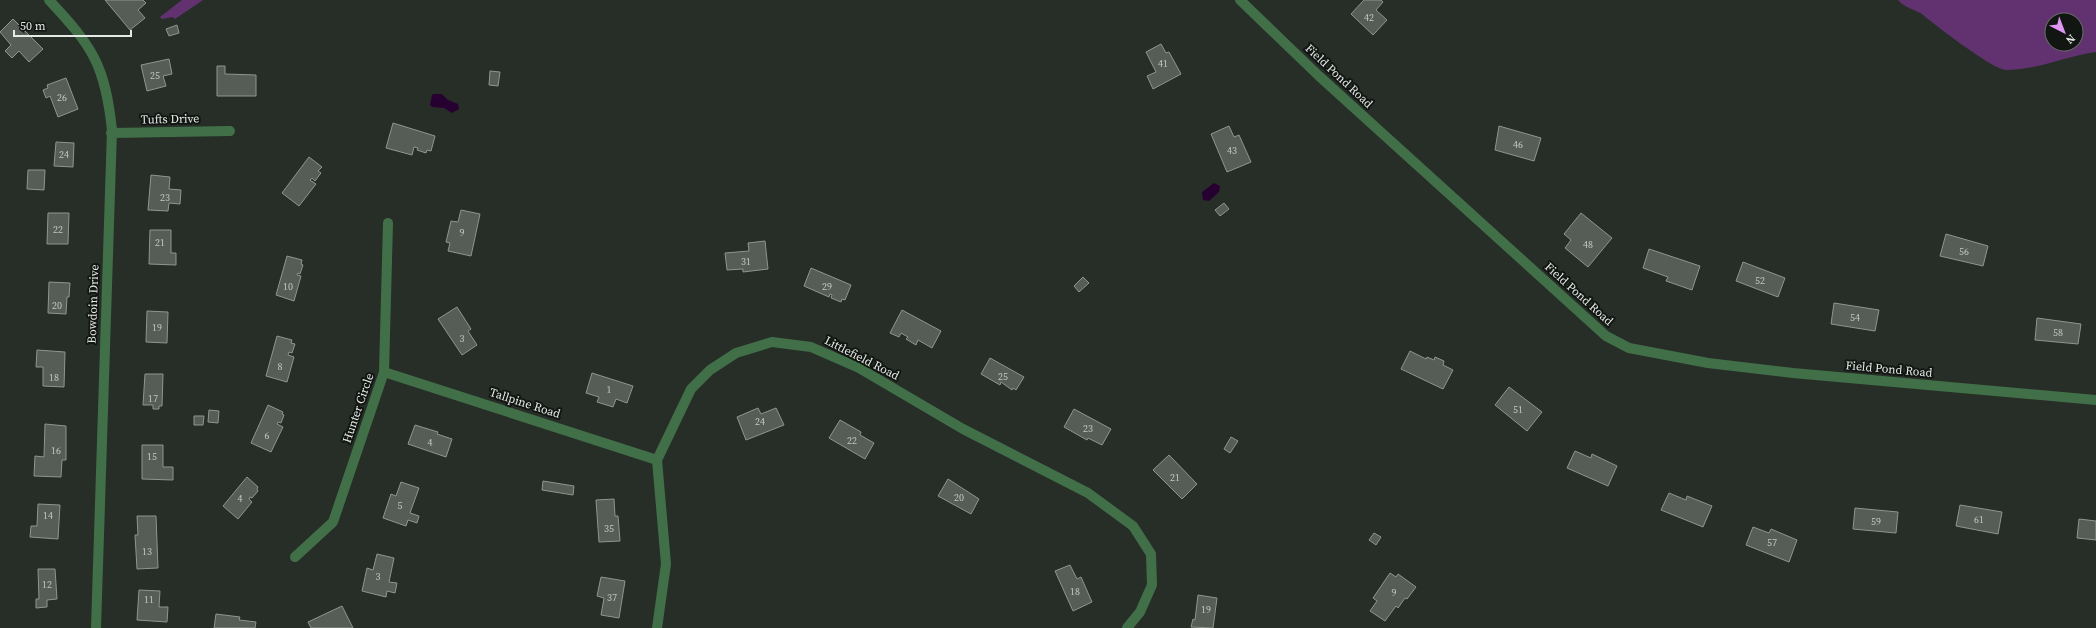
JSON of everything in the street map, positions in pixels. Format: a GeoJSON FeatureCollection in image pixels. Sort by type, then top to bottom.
{"type":"FeatureCollection","features":[{"type":"Feature","properties":{"kind":"street","name":"Bowdoin Drive"},"geometry":{"type":"LineString","coordinates":[[49,0],[71,23],[96,58],[105,85],[112,133],[96,628]]}},
{"type":"Feature","properties":{"kind":"street","name":"Field Pond Road"},"geometry":{"type":"LineString","coordinates":[[1240,0],[1319,76],[1606,336],[1629,348],[1708,363],[1793,373],[2096,400]]}},
{"type":"Feature","properties":{"kind":"street","name":"Tufts Drive"},"geometry":{"type":"LineString","coordinates":[[112,133],[230,132]]}},
{"type":"Feature","properties":{"kind":"street","name":"Hunter Circle"},"geometry":{"type":"LineString","coordinates":[[295,557],[332,522],[384,372],[388,223]]}},
{"type":"Feature","properties":{"kind":"street","name":"Littlefield Road"},"geometry":{"type":"LineString","coordinates":[[657,628],[666,564],[658,460],[691,389],[710,370],[736,353],[772,342],[811,347],[859,368],[963,429],[1088,493],[1133,526],[1150,554],[1152,584],[1140,612],[1127,628]]}},
{"type":"Feature","properties":{"kind":"street","name":"Tallpine Road"},"geometry":{"type":"LineString","coordinates":[[384,372],[658,460]]}},
{"type":"Feature","properties":{"kind":"shaded area"},"geometry":{"type":"Polygon","coordinates":[[[182,0],[203,0],[175,19],[172,17],[162,19],[160,17],[182,0]]]}},
{"type":"Feature","properties":{"kind":"shaded area"},"geometry":{"type":"Polygon","coordinates":[[[1898,0],[2096,0],[2096,52],[2074,56],[2029,68],[2006,70],[1999,68],[1977,55],[1922,14],[1907,7],[1898,0]]]}},
{"type":"Feature","properties":{"kind":"shaded area"},"geometry":{"type":"Polygon","coordinates":[[[442,94],[448,100],[458,104],[459,109],[452,113],[444,108],[432,107],[430,105],[432,95],[442,94]]]}},
{"type":"Feature","properties":{"kind":"shaded area"},"geometry":{"type":"Polygon","coordinates":[[[1214,183],[1220,186],[1219,192],[1209,201],[1203,200],[1202,192],[1214,183]]]}},
{"type":"Feature","properties":{"kind":"building"},"geometry":{"type":"Polygon","coordinates":[[[105,0],[143,0],[146,3],[138,10],[145,18],[130,30],[105,0]]]}},
{"type":"Feature","properties":{"kind":"building"},"geometry":{"type":"Polygon","coordinates":[[[1364,0],[1381,0],[1383,2],[1376,10],[1387,20],[1373,35],[1351,14],[1364,0]]]}},
{"type":"Feature","properties":{"kind":"building"},"geometry":{"type":"Polygon","coordinates":[[[13,19],[43,49],[29,62],[19,51],[12,58],[5,51],[11,45],[0,32],[13,19]]]}},
{"type":"Feature","properties":{"kind":"building"},"geometry":{"type":"Polygon","coordinates":[[[177,25],[179,33],[169,36],[166,29],[177,25]]]}},
{"type":"Feature","properties":{"kind":"building"},"geometry":{"type":"Polygon","coordinates":[[[1161,44],[1166,53],[1169,52],[1181,74],[1153,89],[1147,76],[1156,72],[1146,52],[1161,44]]]}},
{"type":"Feature","properties":{"kind":"building"},"geometry":{"type":"Polygon","coordinates":[[[169,59],[172,74],[163,76],[166,86],[147,91],[141,65],[169,59]]]}},
{"type":"Feature","properties":{"kind":"building"},"geometry":{"type":"Polygon","coordinates":[[[217,66],[225,66],[225,74],[256,75],[256,96],[217,96],[217,66]]]}},
{"type":"Feature","properties":{"kind":"building"},"geometry":{"type":"Polygon","coordinates":[[[490,71],[500,72],[498,86],[489,85],[490,71]]]}},
{"type":"Feature","properties":{"kind":"building"},"geometry":{"type":"Polygon","coordinates":[[[66,78],[78,109],[58,117],[50,96],[46,98],[43,90],[48,88],[47,85],[66,78]]]}},
{"type":"Feature","properties":{"kind":"building"},"geometry":{"type":"Polygon","coordinates":[[[393,123],[435,136],[431,151],[427,150],[426,153],[417,150],[418,148],[414,147],[412,155],[386,148],[393,123]]]}},
{"type":"Feature","properties":{"kind":"building"},"geometry":{"type":"Polygon","coordinates":[[[1229,126],[1234,137],[1239,135],[1251,162],[1227,172],[1211,134],[1229,126]]]}},
{"type":"Feature","properties":{"kind":"building"},"geometry":{"type":"Polygon","coordinates":[[[1499,126],[1541,138],[1534,161],[1495,150],[1499,126]]]}},
{"type":"Feature","properties":{"kind":"building"},"geometry":{"type":"Polygon","coordinates":[[[56,142],[74,143],[73,167],[54,166],[56,142]]]}},
{"type":"Feature","properties":{"kind":"building"},"geometry":{"type":"Polygon","coordinates":[[[309,157],[322,167],[318,171],[321,173],[315,181],[312,178],[310,180],[316,184],[299,206],[282,193],[309,157]]]}},
{"type":"Feature","properties":{"kind":"building"},"geometry":{"type":"Polygon","coordinates":[[[28,170],[45,170],[44,190],[27,189],[28,170]]]}},
{"type":"Feature","properties":{"kind":"building"},"geometry":{"type":"Polygon","coordinates":[[[151,175],[170,177],[169,189],[181,190],[180,204],[169,203],[168,211],[148,210],[151,175]]]}},
{"type":"Feature","properties":{"kind":"building"},"geometry":{"type":"Polygon","coordinates":[[[1224,203],[1229,209],[1220,216],[1215,210],[1224,203]]]}},
{"type":"Feature","properties":{"kind":"building"},"geometry":{"type":"Polygon","coordinates":[[[461,210],[480,214],[471,256],[448,251],[450,243],[446,242],[451,221],[458,222],[461,210]]]}},
{"type":"Feature","properties":{"kind":"building"},"geometry":{"type":"Polygon","coordinates":[[[48,213],[69,213],[68,244],[47,244],[48,213]]]}},
{"type":"Feature","properties":{"kind":"building"},"geometry":{"type":"Polygon","coordinates":[[[1581,213],[1612,238],[1588,267],[1565,248],[1571,240],[1564,234],[1581,213]]]}},
{"type":"Feature","properties":{"kind":"building"},"geometry":{"type":"Polygon","coordinates":[[[150,230],[171,230],[171,253],[176,253],[176,265],[149,264],[150,230]]]}},
{"type":"Feature","properties":{"kind":"building"},"geometry":{"type":"Polygon","coordinates":[[[1946,234],[1988,246],[1983,266],[1940,256],[1946,234]]]}},
{"type":"Feature","properties":{"kind":"building"},"geometry":{"type":"Polygon","coordinates":[[[765,241],[768,269],[743,272],[743,269],[727,270],[725,253],[749,251],[748,243],[765,241]]]}},
{"type":"Feature","properties":{"kind":"building"},"geometry":{"type":"Polygon","coordinates":[[[1649,249],[1700,266],[1692,290],[1666,281],[1668,277],[1643,268],[1649,249]]]}},
{"type":"Feature","properties":{"kind":"building"},"geometry":{"type":"Polygon","coordinates":[[[287,256],[302,260],[301,264],[303,265],[300,274],[298,273],[297,275],[301,276],[294,301],[276,295],[287,256]]]}},
{"type":"Feature","properties":{"kind":"building"},"geometry":{"type":"Polygon","coordinates":[[[1743,262],[1785,278],[1778,297],[1736,281],[1743,262]]]}},
{"type":"Feature","properties":{"kind":"building"},"geometry":{"type":"Polygon","coordinates":[[[811,268],[851,285],[845,300],[842,299],[841,302],[831,298],[832,295],[830,294],[829,297],[804,286],[811,268]]]}},
{"type":"Feature","properties":{"kind":"building"},"geometry":{"type":"Polygon","coordinates":[[[1083,277],[1089,283],[1079,292],[1074,286],[1083,277]]]}},
{"type":"Feature","properties":{"kind":"building"},"geometry":{"type":"Polygon","coordinates":[[[49,282],[70,283],[66,314],[48,313],[49,282]]]}},
{"type":"Feature","properties":{"kind":"building"},"geometry":{"type":"Polygon","coordinates":[[[1834,303],[1879,310],[1875,331],[1831,324],[1834,303]]]}},
{"type":"Feature","properties":{"kind":"building"},"geometry":{"type":"Polygon","coordinates":[[[457,307],[471,329],[468,331],[477,345],[462,355],[438,319],[457,307]]]}},
{"type":"Feature","properties":{"kind":"building"},"geometry":{"type":"Polygon","coordinates":[[[902,310],[941,331],[932,348],[918,340],[916,345],[906,339],[908,337],[901,333],[899,337],[890,333],[902,310]]]}},
{"type":"Feature","properties":{"kind":"building"},"geometry":{"type":"Polygon","coordinates":[[[147,311],[168,312],[167,343],[146,342],[147,311]]]}},
{"type":"Feature","properties":{"kind":"building"},"geometry":{"type":"Polygon","coordinates":[[[2037,318],[2081,324],[2078,344],[2035,340],[2037,318]]]}},
{"type":"Feature","properties":{"kind":"building"},"geometry":{"type":"Polygon","coordinates":[[[277,336],[292,340],[291,343],[295,344],[292,353],[289,352],[288,355],[294,357],[287,382],[266,376],[277,336]]]}},
{"type":"Feature","properties":{"kind":"building"},"geometry":{"type":"Polygon","coordinates":[[[37,350],[65,352],[64,387],[43,386],[43,367],[36,367],[37,350]]]}},
{"type":"Feature","properties":{"kind":"building"},"geometry":{"type":"Polygon","coordinates":[[[1410,351],[1426,359],[1427,357],[1434,360],[1435,357],[1444,361],[1443,365],[1453,370],[1443,389],[1401,369],[1410,351]]]}},
{"type":"Feature","properties":{"kind":"building"},"geometry":{"type":"Polygon","coordinates":[[[990,358],[1024,377],[1016,390],[1013,388],[1012,390],[1001,382],[1000,385],[981,374],[990,358]]]}},
{"type":"Feature","properties":{"kind":"building"},"geometry":{"type":"Polygon","coordinates":[[[592,373],[633,386],[627,403],[616,399],[613,407],[597,402],[599,397],[586,393],[592,373]]]}},
{"type":"Feature","properties":{"kind":"building"},"geometry":{"type":"Polygon","coordinates":[[[145,374],[163,374],[162,406],[159,406],[159,409],[153,409],[153,405],[143,405],[145,374]]]}},
{"type":"Feature","properties":{"kind":"building"},"geometry":{"type":"Polygon","coordinates":[[[1509,387],[1542,412],[1527,431],[1495,405],[1509,387]]]}},
{"type":"Feature","properties":{"kind":"building"},"geometry":{"type":"Polygon","coordinates":[[[268,405],[283,412],[282,414],[284,415],[281,423],[278,422],[277,424],[283,427],[271,452],[251,443],[268,405]]]}},
{"type":"Feature","properties":{"kind":"building"},"geometry":{"type":"Polygon","coordinates":[[[758,408],[761,414],[776,408],[784,425],[746,440],[737,417],[758,408]]]}},
{"type":"Feature","properties":{"kind":"building"},"geometry":{"type":"Polygon","coordinates":[[[1074,409],[1111,429],[1102,445],[1088,438],[1087,440],[1064,427],[1074,409]]]}},
{"type":"Feature","properties":{"kind":"building"},"geometry":{"type":"Polygon","coordinates":[[[209,410],[219,411],[218,423],[208,422],[209,410]]]}},
{"type":"Feature","properties":{"kind":"building"},"geometry":{"type":"Polygon","coordinates":[[[194,416],[204,416],[203,425],[194,425],[194,416]]]}},
{"type":"Feature","properties":{"kind":"building"},"geometry":{"type":"Polygon","coordinates":[[[840,420],[861,432],[860,435],[874,443],[865,459],[829,438],[840,420]]]}},
{"type":"Feature","properties":{"kind":"building"},"geometry":{"type":"Polygon","coordinates":[[[45,424],[66,426],[66,460],[62,460],[61,477],[34,476],[35,456],[44,457],[45,424]]]}},
{"type":"Feature","properties":{"kind":"building"},"geometry":{"type":"Polygon","coordinates":[[[415,425],[438,432],[437,434],[452,439],[446,457],[408,444],[415,425]]]}},
{"type":"Feature","properties":{"kind":"building"},"geometry":{"type":"Polygon","coordinates":[[[1231,437],[1238,441],[1230,453],[1224,449],[1231,437]]]}},
{"type":"Feature","properties":{"kind":"building"},"geometry":{"type":"Polygon","coordinates":[[[142,445],[163,445],[163,467],[173,467],[173,480],[142,479],[142,445]]]}},
{"type":"Feature","properties":{"kind":"building"},"geometry":{"type":"Polygon","coordinates":[[[1575,451],[1591,458],[1592,454],[1617,466],[1608,486],[1567,468],[1575,451]]]}},
{"type":"Feature","properties":{"kind":"building"},"geometry":{"type":"Polygon","coordinates":[[[1169,455],[1197,484],[1182,499],[1153,470],[1169,455]]]}},
{"type":"Feature","properties":{"kind":"building"},"geometry":{"type":"Polygon","coordinates":[[[247,477],[258,487],[258,491],[252,498],[250,497],[249,499],[252,502],[238,519],[223,506],[247,477]]]}},
{"type":"Feature","properties":{"kind":"building"},"geometry":{"type":"Polygon","coordinates":[[[948,479],[979,499],[971,514],[938,496],[948,479]]]}},
{"type":"Feature","properties":{"kind":"building"},"geometry":{"type":"Polygon","coordinates":[[[543,481],[574,486],[573,495],[542,490],[543,481]]]}},
{"type":"Feature","properties":{"kind":"building"},"geometry":{"type":"Polygon","coordinates":[[[401,482],[419,488],[410,513],[419,516],[417,523],[408,520],[406,526],[383,518],[391,494],[396,496],[401,482]]]}},
{"type":"Feature","properties":{"kind":"building"},"geometry":{"type":"Polygon","coordinates":[[[1669,493],[1686,500],[1687,496],[1712,506],[1703,527],[1661,510],[1669,493]]]}},
{"type":"Feature","properties":{"kind":"building"},"geometry":{"type":"Polygon","coordinates":[[[614,499],[615,516],[618,516],[620,541],[599,542],[596,500],[614,499]]]}},
{"type":"Feature","properties":{"kind":"building"},"geometry":{"type":"Polygon","coordinates":[[[38,504],[60,505],[58,539],[30,537],[31,526],[37,526],[38,504]]]}},
{"type":"Feature","properties":{"kind":"building"},"geometry":{"type":"Polygon","coordinates":[[[1960,505],[2002,512],[1998,534],[1956,526],[1960,505]]]}},
{"type":"Feature","properties":{"kind":"building"},"geometry":{"type":"Polygon","coordinates":[[[1855,508],[1898,512],[1896,533],[1853,529],[1855,508]]]}},
{"type":"Feature","properties":{"kind":"building"},"geometry":{"type":"Polygon","coordinates":[[[137,516],[156,516],[158,568],[137,569],[135,535],[138,535],[137,516]]]}},
{"type":"Feature","properties":{"kind":"building"},"geometry":{"type":"Polygon","coordinates":[[[2079,519],[2096,521],[2096,540],[2077,538],[2079,519]]]}},
{"type":"Feature","properties":{"kind":"building"},"geometry":{"type":"Polygon","coordinates":[[[1753,527],[1769,533],[1771,529],[1797,540],[1789,562],[1746,545],[1753,527]]]}},
{"type":"Feature","properties":{"kind":"building"},"geometry":{"type":"Polygon","coordinates":[[[1374,533],[1381,537],[1376,545],[1369,540],[1374,533]]]}},
{"type":"Feature","properties":{"kind":"building"},"geometry":{"type":"Polygon","coordinates":[[[377,554],[394,558],[389,582],[397,583],[395,593],[387,591],[386,597],[362,591],[367,568],[373,570],[377,554]]]}},
{"type":"Feature","properties":{"kind":"building"},"geometry":{"type":"Polygon","coordinates":[[[1070,565],[1077,579],[1081,577],[1092,602],[1073,611],[1055,571],[1070,565]]]}},
{"type":"Feature","properties":{"kind":"building"},"geometry":{"type":"Polygon","coordinates":[[[38,569],[55,569],[57,599],[47,600],[47,607],[36,608],[36,599],[39,599],[38,569]]]}},
{"type":"Feature","properties":{"kind":"building"},"geometry":{"type":"Polygon","coordinates":[[[1390,573],[1396,577],[1398,574],[1416,587],[1398,608],[1396,606],[1385,621],[1370,611],[1377,601],[1373,598],[1390,573]]]}},
{"type":"Feature","properties":{"kind":"building"},"geometry":{"type":"Polygon","coordinates":[[[601,577],[625,581],[619,618],[601,615],[604,598],[597,596],[601,577]]]}},
{"type":"Feature","properties":{"kind":"building"},"geometry":{"type":"Polygon","coordinates":[[[139,590],[160,591],[159,607],[168,607],[167,622],[137,620],[139,590]]]}},
{"type":"Feature","properties":{"kind":"building"},"geometry":{"type":"Polygon","coordinates":[[[1198,595],[1217,598],[1213,628],[1191,627],[1193,619],[1195,620],[1198,595]]]}},
{"type":"Feature","properties":{"kind":"building"},"geometry":{"type":"Polygon","coordinates":[[[342,606],[353,628],[311,628],[308,622],[342,606]]]}},
{"type":"Feature","properties":{"kind":"building"},"geometry":{"type":"Polygon","coordinates":[[[216,614],[240,617],[239,620],[256,622],[255,628],[214,628],[216,614]]]}}]}
